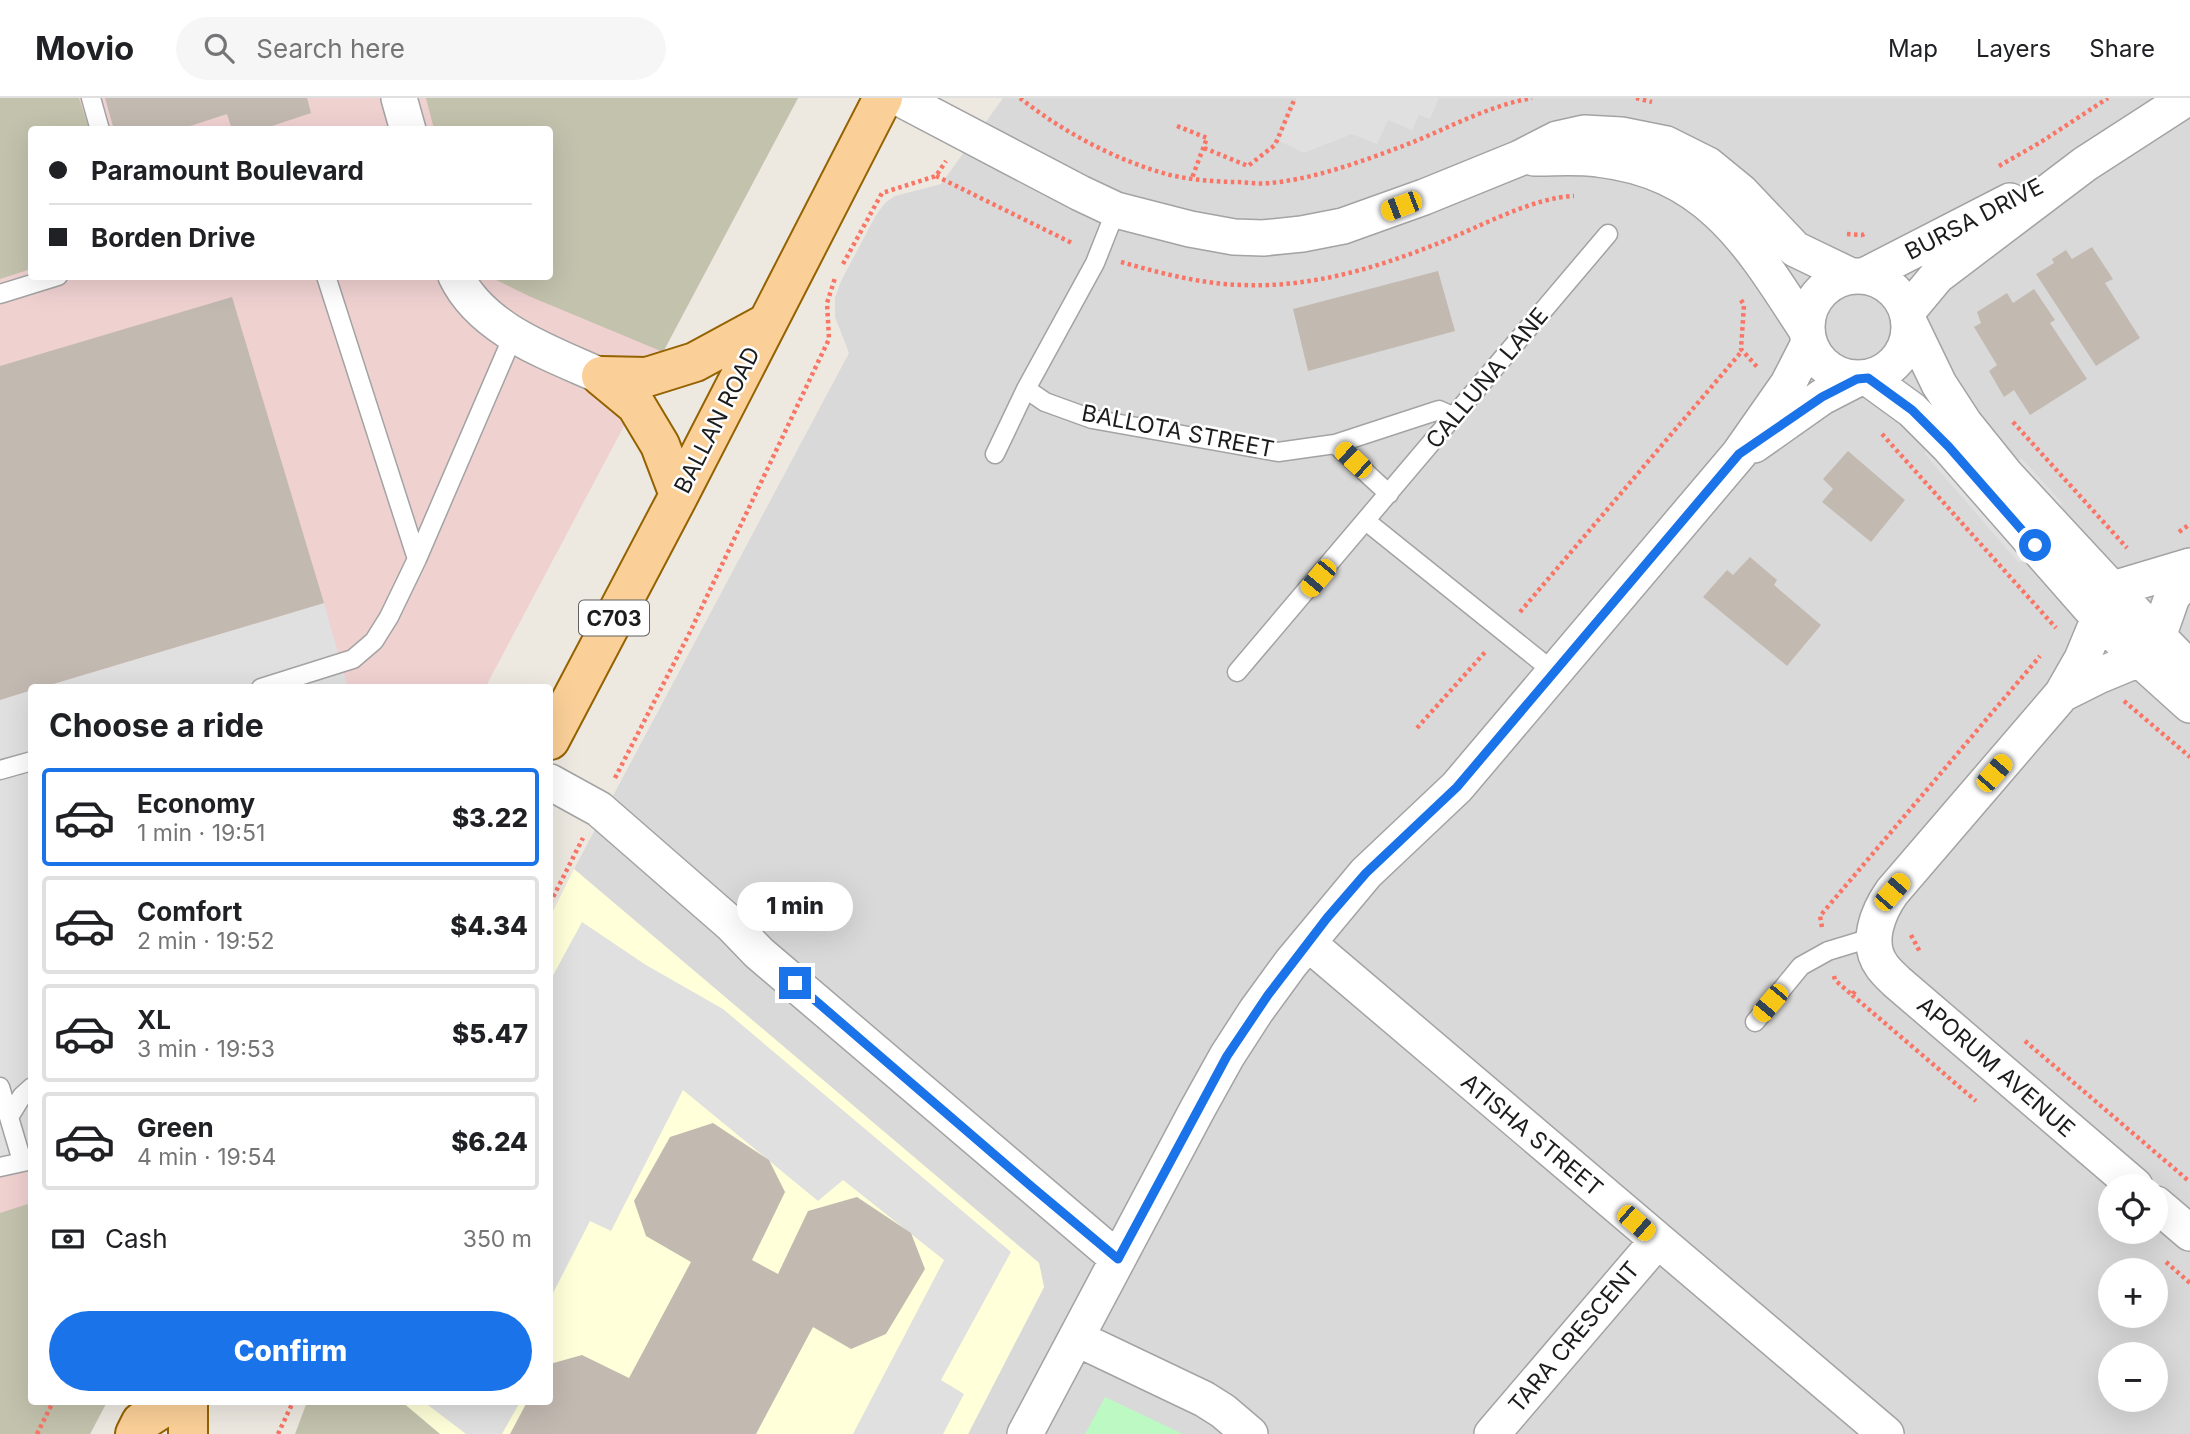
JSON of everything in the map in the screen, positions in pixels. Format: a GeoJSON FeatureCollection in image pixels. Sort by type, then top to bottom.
{"type":"FeatureCollection","features":[{"type":"Feature","properties":{"kind":"main road","name":"BALLAN ROAD"},"geometry":{"type":"LineString","coordinates":[[553,734],[883,98]]}},
{"type":"Feature","properties":{"kind":"main road"},"geometry":{"type":"LineString","coordinates":[[601,376],[647,377],[695,362],[765,324]]}},
{"type":"Feature","properties":{"kind":"main road"},"geometry":{"type":"LineString","coordinates":[[601,376],[636,405],[660,445],[679,495]]}},
{"type":"Feature","properties":{"kind":"main road"},"geometry":{"type":"LineString","coordinates":[[135,1434],[141,1422],[167,1405]]}},
{"type":"Feature","properties":{"kind":"main road"},"geometry":{"type":"LineString","coordinates":[[188,1405],[188,1434]]}},
{"type":"Feature","properties":{"kind":"street"},"geometry":{"type":"LineString","coordinates":[[899,98],[1116,210],[1234,237],[1263,238],[1343,226],[1520,158],[1557,139],[1584,133],[1621,135],[1666,144],[1708,165],[1741,192],[1795,249],[1857,276]]}},
{"type":"Feature","properties":{"kind":"street","name":"BURSA DRIVE"},"geometry":{"type":"LineString","coordinates":[[1909,318],[1937,275],[2085,164],[2186,98]]}},
{"type":"Feature","properties":{"kind":"street"},"geometry":{"type":"LineString","coordinates":[[1520,158],[1597,159],[1639,166],[1674,180],[1709,203],[1737,229],[1767,269],[1822,365],[1845,377],[1863,379],[1912,410],[2148,648],[2190,705]]}},
{"type":"Feature","properties":{"kind":"street","name":"BURSA DRIVE"},"geometry":{"type":"LineString","coordinates":[[1857,276],[2085,164]]}},
{"type":"Feature","properties":{"kind":"street"},"geometry":{"type":"LineString","coordinates":[[1025,1434],[1227,1056],[1256,1011],[1366,873],[1457,787],[1739,454],[1788,384],[1808,337],[1808,315],[1814,301],[1824,289],[1836,280],[1857,276],[1875,278],[1895,291],[1939,384],[1965,424],[2106,604]]}},
{"type":"Feature","properties":{"kind":"street"},"geometry":{"type":"LineString","coordinates":[[458,280],[465,294],[513,336],[601,376]]}},
{"type":"Feature","properties":{"kind":"street"},"geometry":{"type":"LineString","coordinates":[[1739,454],[1822,397],[1882,373],[1894,365],[1909,339],[1909,318]]}},
{"type":"Feature","properties":{"kind":"street"},"geometry":{"type":"LineString","coordinates":[[1874,937],[1881,907],[1892,892],[2062,694],[2082,659],[2106,604],[2153,577],[2190,566]]}},
{"type":"Feature","properties":{"kind":"street"},"geometry":{"type":"LineString","coordinates":[[2062,694],[2148,648],[2172,597],[2190,574]]}},
{"type":"Feature","properties":{"kind":"street"},"geometry":{"type":"LineString","coordinates":[[2148,648],[2190,669]]}},
{"type":"Feature","properties":{"kind":"street"},"geometry":{"type":"LineString","coordinates":[[553,784],[598,809],[732,925],[759,953],[1118,1259]]}},
{"type":"Feature","properties":{"kind":"street","name":"APORUM AVENUE"},"geometry":{"type":"LineString","coordinates":[[1874,937],[1880,964],[1897,982],[2121,1174]]}},
{"type":"Feature","properties":{"kind":"street","name":"ATISHA STREET"},"geometry":{"type":"LineString","coordinates":[[1308,943],[1886,1434]]}},
{"type":"Feature","properties":{"kind":"street"},"geometry":{"type":"LineString","coordinates":[[2168,1214],[2190,1233]]}},
{"type":"Feature","properties":{"kind":"street","name":"TARA CRESCENT"},"geometry":{"type":"LineString","coordinates":[[1492,1434],[1657,1241]]}},
{"type":"Feature","properties":{"kind":"street"},"geometry":{"type":"LineString","coordinates":[[1076,1338],[1204,1399],[1250,1434]]}},
{"type":"Feature","properties":{"kind":"lane"},"geometry":{"type":"LineString","coordinates":[[90,98],[99,126]]}},
{"type":"Feature","properties":{"kind":"lane"},"geometry":{"type":"LineString","coordinates":[[995,454],[1026,389],[1094,263],[1116,210]]}},
{"type":"Feature","properties":{"kind":"lane","name":"CALLUNA LANE"},"geometry":{"type":"LineString","coordinates":[[1237,672],[1608,234]]}},
{"type":"Feature","properties":{"kind":"lane"},"geometry":{"type":"LineString","coordinates":[[0,294],[45,280]]}},
{"type":"Feature","properties":{"kind":"lane"},"geometry":{"type":"LineString","coordinates":[[327,280],[417,559]]}},
{"type":"Feature","properties":{"kind":"lane"},"geometry":{"type":"LineString","coordinates":[[274,684],[353,659],[374,641],[389,617],[417,559],[513,336]]}},
{"type":"Feature","properties":{"kind":"lane","name":"BALLOTA STREET"},"geometry":{"type":"LineString","coordinates":[[1026,389],[1045,401],[1092,419],[1278,452],[1335,444],[1439,410],[1454,417]]}},
{"type":"Feature","properties":{"kind":"lane"},"geometry":{"type":"LineString","coordinates":[[1335,444],[1389,494]]}},
{"type":"Feature","properties":{"kind":"lane"},"geometry":{"type":"LineString","coordinates":[[1366,521],[1554,672]]}},
{"type":"Feature","properties":{"kind":"lane"},"geometry":{"type":"LineString","coordinates":[[0,770],[28,762]]}},
{"type":"Feature","properties":{"kind":"lane"},"geometry":{"type":"LineString","coordinates":[[1755,1022],[1801,967],[1828,951],[1874,937]]}},
{"type":"Feature","properties":{"kind":"lane"},"geometry":{"type":"LineString","coordinates":[[0,1087],[27,1160],[0,1167]]}},
{"type":"Feature","properties":{"kind":"lane"},"geometry":{"type":"LineString","coordinates":[[9,1117],[28,1091]]}},
{"type":"Feature","properties":{"kind":"path"},"geometry":{"type":"LineString","coordinates":[[1020,98],[1076,136],[1126,159],[1170,174],[1214,182],[1269,183],[1317,176],[1367,160],[1474,116],[1532,98]]}},
{"type":"Feature","properties":{"kind":"path"},"geometry":{"type":"LineString","coordinates":[[1204,148],[1248,166],[1275,145],[1295,98]]}},
{"type":"Feature","properties":{"kind":"path"},"geometry":{"type":"LineString","coordinates":[[1636,98],[1660,104]]}},
{"type":"Feature","properties":{"kind":"path"},"geometry":{"type":"LineString","coordinates":[[1997,167],[2108,98]]}},
{"type":"Feature","properties":{"kind":"path"},"geometry":{"type":"LineString","coordinates":[[1177,126],[1207,138],[1192,178]]}},
{"type":"Feature","properties":{"kind":"path"},"geometry":{"type":"LineString","coordinates":[[842,265],[882,193],[936,176],[964,133]]}},
{"type":"Feature","properties":{"kind":"path"},"geometry":{"type":"LineString","coordinates":[[1841,233],[1862,235],[1873,229]]}},
{"type":"Feature","properties":{"kind":"path"},"geometry":{"type":"LineString","coordinates":[[553,897],[690,632],[829,339],[827,303],[836,277]]}},
{"type":"Feature","properties":{"kind":"path"},"geometry":{"type":"LineString","coordinates":[[1417,728],[1503,632],[1742,351]]}},
{"type":"Feature","properties":{"kind":"path"},"geometry":{"type":"LineString","coordinates":[[2010,420],[2153,577]]}},
{"type":"Feature","properties":{"kind":"path"},"geometry":{"type":"LineString","coordinates":[[1909,930],[1918,950],[1928,959]]}},
{"type":"Feature","properties":{"kind":"path"},"geometry":{"type":"LineString","coordinates":[[2022,1039],[2190,1182]]}},
{"type":"Feature","properties":{"kind":"path"},"geometry":{"type":"LineString","coordinates":[[37,1434],[52,1405]]}},
{"type":"Feature","properties":{"kind":"path"},"geometry":{"type":"LineString","coordinates":[[278,1434],[292,1405]]}},
{"type":"Feature","properties":{"kind":"shaded area"},"geometry":{"type":"Polygon","coordinates":[[[0,98],[798,98],[487,684],[28,684],[28,1405],[105,1405],[90,1434],[0,1434],[0,98]]]}},
{"type":"Feature","properties":{"kind":"shaded area"},"geometry":{"type":"Polygon","coordinates":[[[0,98],[79,98],[88,126],[28,126],[28,270],[0,279],[0,98]]]}},
{"type":"Feature","properties":{"kind":"shaded area"},"geometry":{"type":"Polygon","coordinates":[[[426,98],[798,98],[663,352],[496,280],[553,280],[553,126],[433,126],[426,98]]]}},
{"type":"Feature","properties":{"kind":"shaded area"},"geometry":{"type":"Polygon","coordinates":[[[1003,98],[2190,98],[2190,1434],[968,1434],[1044,1287],[1039,1263],[574,869],[849,353],[835,317],[835,298],[841,281],[876,215],[885,203],[895,196],[941,184],[1003,98]]]}},
{"type":"Feature","properties":{"kind":"shaded area"},"geometry":{"type":"Polygon","coordinates":[[[1297,98],[1439,98],[1430,119],[1419,115],[1412,130],[1388,120],[1377,144],[1352,134],[1304,153],[1279,141],[1297,98]]]}},
{"type":"Feature","properties":{"kind":"shaded area"},"geometry":{"type":"Polygon","coordinates":[[[1926,436],[2034,562],[2018,562],[1925,454],[1926,436]]]}},
{"type":"Feature","properties":{"kind":"shaded area"},"geometry":{"type":"Polygon","coordinates":[[[2021,458],[2063,504],[2051,510],[2012,467],[2021,458]]]}},
{"type":"Feature","properties":{"kind":"shaded area"},"geometry":{"type":"Polygon","coordinates":[[[324,603],[347,684],[53,684],[324,603]]]}},
{"type":"Feature","properties":{"kind":"shaded area"},"geometry":{"type":"Polygon","coordinates":[[[28,691],[28,1161],[0,1167],[0,700],[28,691]]]}},
{"type":"Feature","properties":{"kind":"shaded area"},"geometry":{"type":"Polygon","coordinates":[[[574,869],[1039,1263],[1044,1287],[968,1434],[440,1434],[406,1405],[553,1405],[553,911],[574,869]]]}},
{"type":"Feature","properties":{"kind":"shaded area"},"geometry":{"type":"Polygon","coordinates":[[[582,922],[646,965],[723,1009],[1011,1252],[941,1380],[964,1394],[943,1434],[853,1434],[944,1260],[843,1180],[818,1201],[683,1090],[611,1231],[590,1221],[553,1293],[553,975],[582,922]]]}},
{"type":"Feature","properties":{"kind":"shaded area"},"geometry":{"type":"Polygon","coordinates":[[[28,1204],[28,1405],[105,1405],[90,1434],[0,1434],[0,1213],[28,1204]]]}},
{"type":"Feature","properties":{"kind":"shaded area"},"geometry":{"type":"Polygon","coordinates":[[[306,1405],[406,1405],[440,1434],[295,1434],[306,1405]]]}},
{"type":"Feature","properties":{"kind":"shaded area"},"geometry":{"type":"Polygon","coordinates":[[[428,1405],[518,1405],[502,1434],[466,1434],[428,1405]]]}},
{"type":"Feature","properties":{"kind":"green space"},"geometry":{"type":"Polygon","coordinates":[[[1105,1397],[1183,1434],[1085,1434],[1105,1397]]]}},
{"type":"Feature","properties":{"kind":"building"},"geometry":{"type":"Polygon","coordinates":[[[105,98],[307,98],[311,113],[272,126],[231,126],[227,114],[190,126],[113,126],[105,98]]]}},
{"type":"Feature","properties":{"kind":"building"},"geometry":{"type":"Polygon","coordinates":[[[2092,247],[2113,279],[2105,283],[2140,338],[2096,366],[2036,274],[2054,263],[2052,259],[2066,250],[2072,259],[2092,247]]]}},
{"type":"Feature","properties":{"kind":"building"},"geometry":{"type":"Polygon","coordinates":[[[1438,271],[1455,331],[1308,371],[1293,309],[1438,271]]]}},
{"type":"Feature","properties":{"kind":"building"},"geometry":{"type":"Polygon","coordinates":[[[2034,289],[2055,320],[2050,323],[2087,379],[2030,415],[2014,390],[2004,397],[1989,371],[1997,365],[1974,327],[1981,323],[1977,312],[2007,293],[2013,303],[2034,289]]]}},
{"type":"Feature","properties":{"kind":"building"},"geometry":{"type":"Polygon","coordinates":[[[232,297],[324,603],[53,684],[28,684],[28,691],[0,700],[0,366],[232,297]]]}},
{"type":"Feature","properties":{"kind":"building"},"geometry":{"type":"Polygon","coordinates":[[[1848,451],[1905,500],[1871,542],[1822,502],[1833,489],[1823,479],[1848,451]]]}},
{"type":"Feature","properties":{"kind":"building"},"geometry":{"type":"Polygon","coordinates":[[[1750,557],[1777,580],[1774,585],[1821,625],[1787,666],[1703,597],[1727,570],[1733,575],[1750,557]]]}},
{"type":"Feature","properties":{"kind":"building"},"geometry":{"type":"Polygon","coordinates":[[[713,1123],[769,1160],[785,1192],[752,1260],[778,1274],[808,1211],[857,1197],[911,1233],[925,1269],[886,1334],[851,1349],[813,1327],[756,1434],[510,1434],[525,1405],[553,1405],[553,1363],[582,1355],[629,1378],[691,1262],[646,1236],[634,1201],[670,1137],[713,1123]]]}},
{"type":"Feature","properties":{"kind":"route"},"geometry":{"type":"LineString","coordinates":[[795,983],[1118,1259],[1227,1056],[1291,963],[1366,873],[1457,787],[1739,454],[1822,397],[1857,379],[1868,378],[1912,410],[1949,447],[2035,545]]}}]}
